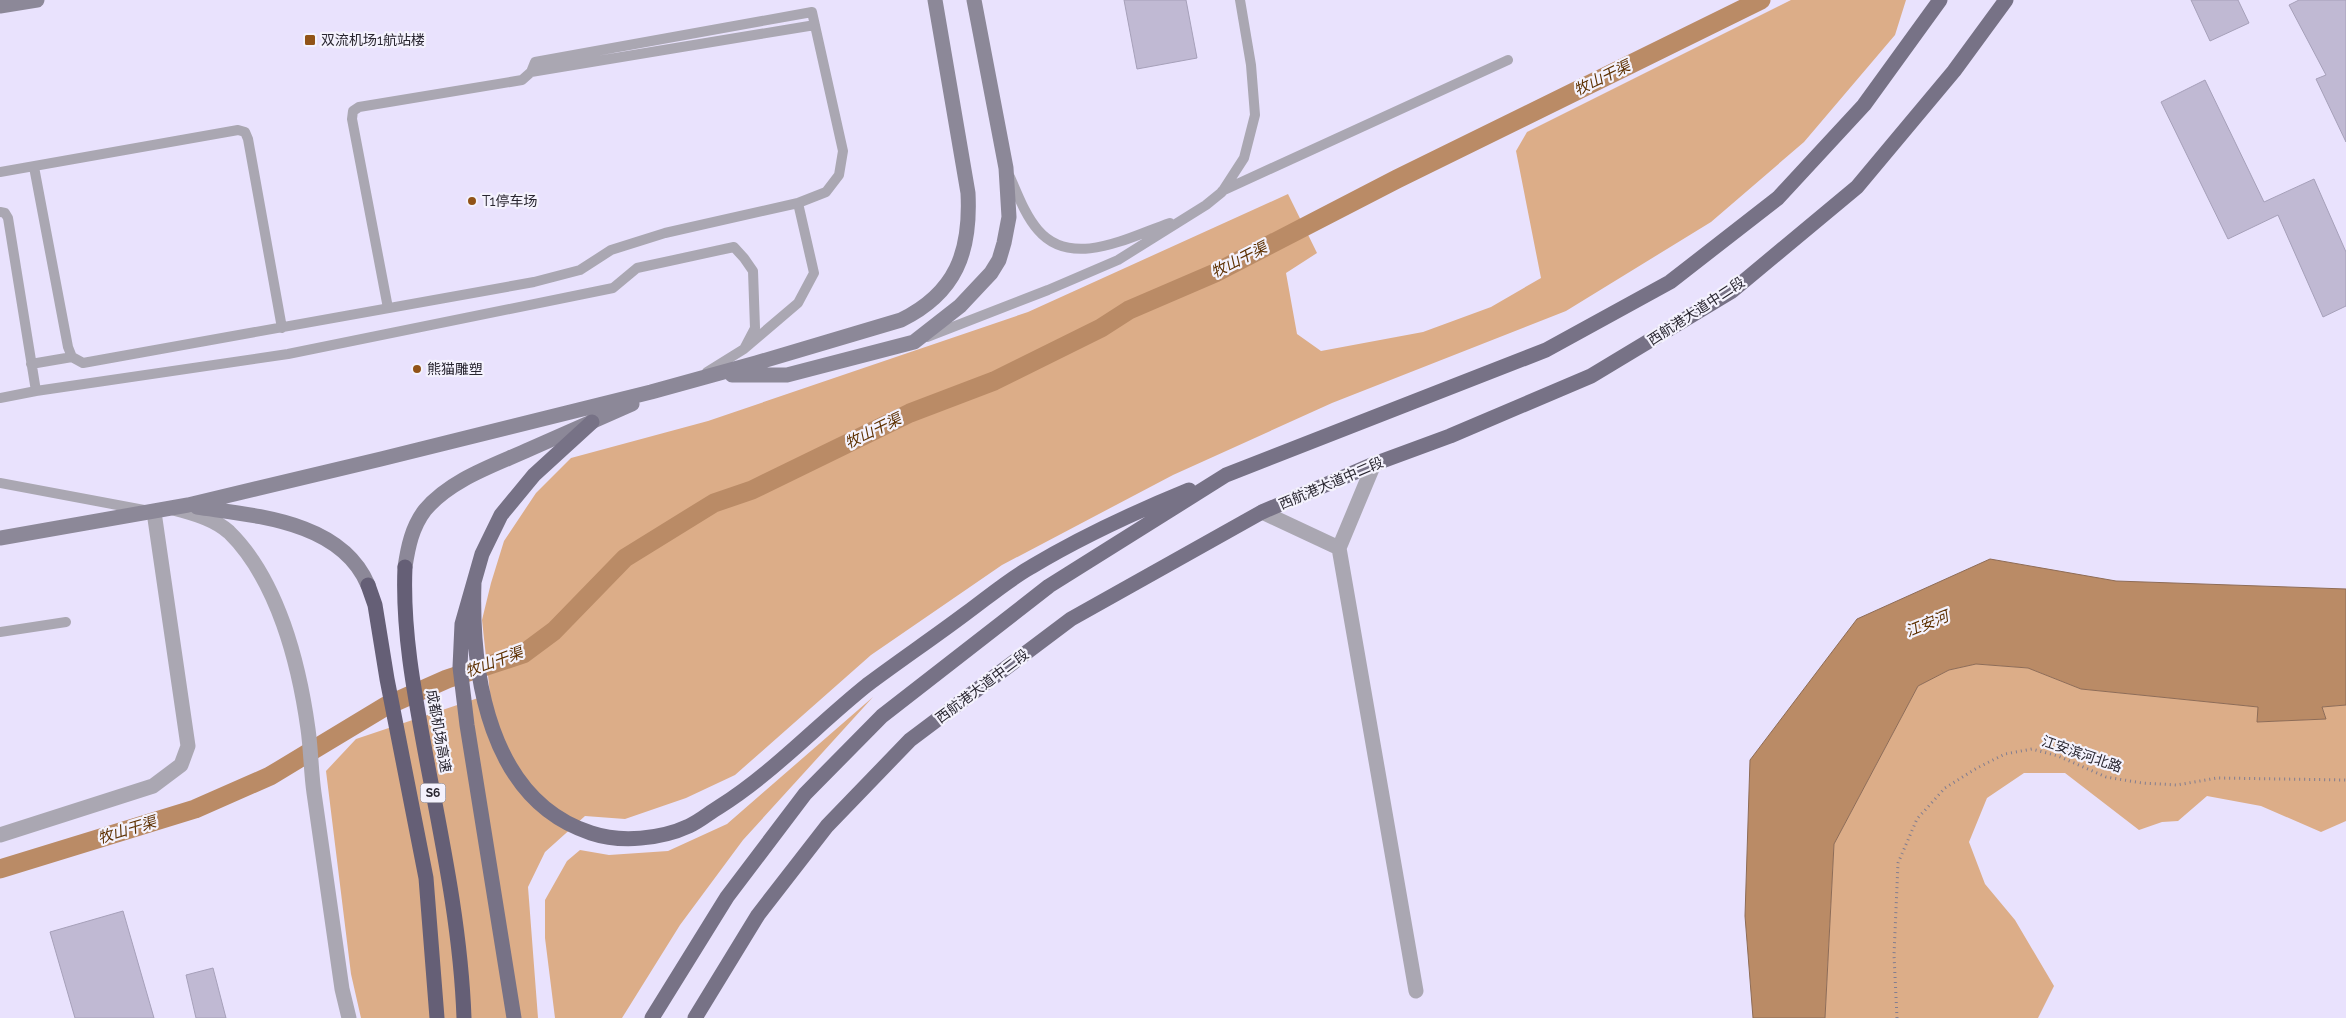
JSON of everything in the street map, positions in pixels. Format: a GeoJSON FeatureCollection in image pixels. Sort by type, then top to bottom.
{"type":"FeatureCollection","features":[{"type":"Feature","properties":{"kind":"highway","name":"成都机场高速"},"geometry":{"type":"LineString","coordinates":[[405,567],[404,592],[411,663],[418,713],[449,876],[463,981],[464,1018]]}},
{"type":"Feature","properties":{"kind":"highway","name":"S6"},"geometry":{"type":"LineString","coordinates":[[368,584],[376,605],[389,687],[426,878],[437,1018]]}},
{"type":"Feature","properties":{"kind":"main road"},"geometry":{"type":"LineString","coordinates":[[0,6],[37,0]]}},
{"type":"Feature","properties":{"kind":"main road"},"geometry":{"type":"LineString","coordinates":[[0,538],[181,507],[675,385],[901,320],[925,307],[943,292],[956,269],[969,226],[967,186],[934,0]]}},
{"type":"Feature","properties":{"kind":"main road"},"geometry":{"type":"LineString","coordinates":[[703,377],[787,375],[914,342],[960,306],[980,286],[999,260],[1009,217],[1006,168],[974,0]]}},
{"type":"Feature","properties":{"kind":"main road"},"geometry":{"type":"LineString","coordinates":[[474,582],[473,615],[477,659],[494,730],[501,750],[525,789],[550,814],[572,827],[605,838],[643,839],[689,826],[748,789],[866,686],[1029,567],[1136,511],[1546,350],[1670,282],[1778,198],[1864,105],[1940,0]]}},
{"type":"Feature","properties":{"kind":"main road","name":"西航港大道中二段"},"geometry":{"type":"LineString","coordinates":[[695,1018],[758,915],[827,826],[910,740],[1071,619],[1262,512],[1374,464],[1450,436],[1591,376],[1732,291],[1857,186],[1954,71],[2006,0]]}},
{"type":"Feature","properties":{"kind":"main road"},"geometry":{"type":"LineString","coordinates":[[405,567],[408,547],[419,519],[427,508],[448,490],[482,470],[675,385]]}},
{"type":"Feature","properties":{"kind":"main road"},"geometry":{"type":"LineString","coordinates":[[514,1018],[462,688],[460,667],[462,624],[484,549],[508,505],[534,475],[592,422]]}},
{"type":"Feature","properties":{"kind":"main road"},"geometry":{"type":"LineString","coordinates":[[652,1018],[727,896],[805,794],[882,716],[1050,586],[1226,476]]}},
{"type":"Feature","properties":{"kind":"main road"},"geometry":{"type":"LineString","coordinates":[[181,507],[271,520],[309,530],[330,540],[346,552],[368,584]]}},
{"type":"Feature","properties":{"kind":"street"},"geometry":{"type":"LineString","coordinates":[[1374,464],[1339,548],[1416,991]]}},
{"type":"Feature","properties":{"kind":"street"},"geometry":{"type":"LineString","coordinates":[[181,507],[212,519],[228,531],[256,566],[268,589],[287,636],[299,674],[342,988],[349,1018]]}},
{"type":"Feature","properties":{"kind":"street"},"geometry":{"type":"LineString","coordinates":[[0,835],[153,786],[181,765],[188,746],[154,512]]}},
{"type":"Feature","properties":{"kind":"street"},"geometry":{"type":"LineString","coordinates":[[1262,512],[1339,548]]}},
{"type":"Feature","properties":{"kind":"street"},"geometry":{"type":"LineString","coordinates":[[339,1018],[342,988]]}},
{"type":"Feature","properties":{"kind":"lane"},"geometry":{"type":"LineString","coordinates":[[1222,192],[1244,158],[1255,115],[1251,65],[1240,0]]}},
{"type":"Feature","properties":{"kind":"lane"},"geometry":{"type":"LineString","coordinates":[[31,364],[72,357],[83,363],[534,282],[580,270],[611,250],[665,233],[798,203],[826,192],[840,175],[844,151],[812,12],[533,67],[522,80],[359,108],[353,111],[352,119],[388,308]]}},
{"type":"Feature","properties":{"kind":"lane"},"geometry":{"type":"LineString","coordinates":[[533,67],[815,25]]}},
{"type":"Feature","properties":{"kind":"lane"},"geometry":{"type":"LineString","coordinates":[[914,342],[1048,290],[1118,260],[1206,205],[1222,192],[1508,60]]}},
{"type":"Feature","properties":{"kind":"lane"},"geometry":{"type":"LineString","coordinates":[[0,172],[238,130],[245,132],[248,139],[282,328]]}},
{"type":"Feature","properties":{"kind":"lane"},"geometry":{"type":"LineString","coordinates":[[34,166],[68,347],[72,357]]}},
{"type":"Feature","properties":{"kind":"lane"},"geometry":{"type":"LineString","coordinates":[[1006,168],[1021,203],[1038,230],[1049,240],[1069,249],[1090,250],[1180,220]]}},
{"type":"Feature","properties":{"kind":"lane"},"geometry":{"type":"LineString","coordinates":[[703,377],[744,349],[798,303],[814,273],[798,203]]}},
{"type":"Feature","properties":{"kind":"lane"},"geometry":{"type":"LineString","coordinates":[[0,212],[5,213],[8,218],[36,391]]}},
{"type":"Feature","properties":{"kind":"lane"},"geometry":{"type":"LineString","coordinates":[[0,398],[288,354],[604,290],[613,288],[637,268],[734,247],[752,271],[753,279],[755,328],[744,349]]}},
{"type":"Feature","properties":{"kind":"lane"},"geometry":{"type":"LineString","coordinates":[[0,483],[154,512]]}},
{"type":"Feature","properties":{"kind":"lane"},"geometry":{"type":"LineString","coordinates":[[0,632],[66,622]]}},
{"type":"Feature","properties":{"kind":"path","name":"江安滨河北路"},"geometry":{"type":"LineString","coordinates":[[1897,1018],[1894,955],[1898,863],[1917,819],[1945,788],[1976,768],[2005,754],[2032,749],[2058,756],[2106,777],[2142,783],[2177,785],[2218,778],[2346,780]]}},
{"type":"Feature","properties":{"kind":"shaded area"},"geometry":{"type":"Polygon","coordinates":[[[1791,0],[1906,0],[1895,35],[1804,142],[1711,222],[1566,311],[1332,403],[1173,475],[1002,565],[871,655],[735,775],[686,798],[625,819],[585,816],[545,852],[528,887],[538,1018],[361,1018],[351,974],[326,771],[356,739],[490,694],[482,620],[504,541],[536,493],[571,458],[708,421],[1028,312],[1288,194],[1317,253],[1286,273],[1297,334],[1321,351],[1423,332],[1491,307],[1541,278],[1516,151],[1527,132],[1791,0]]]}},
{"type":"Feature","properties":{"kind":"shaded area"},"geometry":{"type":"Polygon","coordinates":[[[1976,664],[2028,668],[2081,689],[2259,707],[2257,722],[2326,719],[2322,707],[2346,705],[2346,821],[2321,832],[2261,806],[2207,796],[2178,821],[2162,822],[2139,830],[2065,773],[2024,773],[1987,798],[1969,842],[1985,884],[2015,920],[2054,986],[2038,1018],[1825,1018],[1834,844],[1918,686],[1949,670],[1976,664]]]}},
{"type":"Feature","properties":{"kind":"shaded area"},"geometry":{"type":"Polygon","coordinates":[[[873,697],[743,840],[680,925],[622,1018],[555,1018],[545,938],[545,900],[567,861],[580,850],[609,855],[668,851],[727,824],[873,697]]]}},
{"type":"Feature","properties":{"kind":"water","name":"江安河"},"geometry":{"type":"Polygon","coordinates":[[[1990,559],[2116,581],[2346,589],[2346,705],[2322,707],[2326,719],[2257,722],[2258,707],[2081,689],[2028,668],[1976,664],[1949,670],[1918,686],[1834,844],[1825,1018],[1753,1018],[1745,916],[1750,760],[1857,619],[1990,559]]]}},
{"type":"Feature","properties":{"kind":"building"},"geometry":{"type":"Polygon","coordinates":[[[1124,0],[1186,0],[1197,58],[1137,69],[1124,0]]]}},
{"type":"Feature","properties":{"kind":"building"},"geometry":{"type":"Polygon","coordinates":[[[2191,0],[2238,0],[2249,23],[2210,41],[2191,0]]]}},
{"type":"Feature","properties":{"kind":"building"},"geometry":{"type":"Polygon","coordinates":[[[2299,0],[2346,0],[2346,142],[2316,79],[2326,75],[2289,5],[2299,0]]]}},
{"type":"Feature","properties":{"kind":"building"},"geometry":{"type":"Polygon","coordinates":[[[2205,80],[2264,202],[2314,179],[2346,252],[2346,306],[2323,317],[2278,215],[2228,239],[2161,102],[2205,80]]]}},
{"type":"Feature","properties":{"kind":"building"},"geometry":{"type":"Polygon","coordinates":[[[123,911],[154,1018],[75,1018],[50,932],[123,911]]]}},
{"type":"Feature","properties":{"kind":"building"},"geometry":{"type":"Polygon","coordinates":[[[213,968],[226,1018],[196,1018],[186,975],[213,968]]]}},
{"type":"Feature","properties":{"kind":"waterway","name":"牧山干渠"},"geometry":{"type":"LineString","coordinates":[[0,869],[195,809],[270,776],[386,706],[447,679],[523,654],[554,631],[625,558],[714,503],[752,490],[910,413],[994,381],[1101,328],[1129,310],[1215,273],[1397,179],[1761,0]]}},
{"type":"Feature","properties":{"kind":"place","name":"双流机场1航站楼"},"geometry":{"type":"Point","coordinates":[310,40]}},
{"type":"Feature","properties":{"kind":"place","name":"T1停车场"},"geometry":{"type":"Point","coordinates":[472,201]}},
{"type":"Feature","properties":{"kind":"place","name":"熊猫雕塑"},"geometry":{"type":"Point","coordinates":[417,369]}}]}
